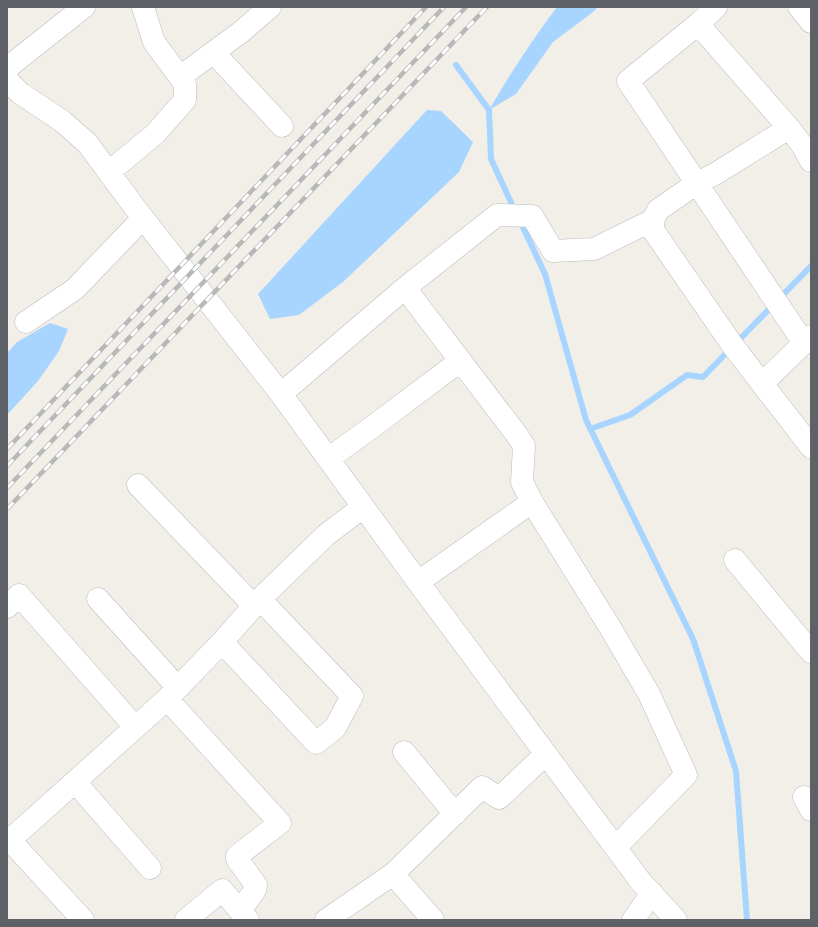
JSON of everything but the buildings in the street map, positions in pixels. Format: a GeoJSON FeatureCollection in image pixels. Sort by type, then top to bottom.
{"type":"FeatureCollection","features":[{"type":"Feature","properties":{"kind":"street"},"geometry":{"type":"LineString","coordinates":[[7,68],[84,7]]}},
{"type":"Feature","properties":{"kind":"street"},"geometry":{"type":"LineString","coordinates":[[109,172],[155,134],[185,100],[185,84],[154,42],[142,7]]}},
{"type":"Feature","properties":{"kind":"street"},"geometry":{"type":"LineString","coordinates":[[180,77],[214,53],[270,7]]}},
{"type":"Feature","properties":{"kind":"street"},"geometry":{"type":"LineString","coordinates":[[716,7],[698,24],[628,81],[697,184],[808,340],[763,383]]}},
{"type":"Feature","properties":{"kind":"street"},"geometry":{"type":"LineString","coordinates":[[799,7],[811,22]]}},
{"type":"Feature","properties":{"kind":"street"},"geometry":{"type":"LineString","coordinates":[[698,24],[808,148]]}},
{"type":"Feature","properties":{"kind":"street"},"geometry":{"type":"LineString","coordinates":[[214,53],[282,126]]}},
{"type":"Feature","properties":{"kind":"street"},"geometry":{"type":"LineString","coordinates":[[7,80],[20,93],[62,121],[87,143],[143,218],[281,394],[418,582],[641,882],[676,920]]}},
{"type":"Feature","properties":{"kind":"street"},"geometry":{"type":"LineString","coordinates":[[789,128],[697,184],[658,210],[653,220],[653,230],[733,346],[811,447]]}},
{"type":"Feature","properties":{"kind":"street"},"geometry":{"type":"LineString","coordinates":[[281,394],[405,288],[497,215],[532,216],[553,251],[594,249],[653,220]]}},
{"type":"Feature","properties":{"kind":"street"},"geometry":{"type":"LineString","coordinates":[[26,322],[76,289],[143,218]]}},
{"type":"Feature","properties":{"kind":"street"},"geometry":{"type":"LineString","coordinates":[[405,288],[524,446],[522,482],[532,502],[611,629],[649,694],[686,775],[616,847]]}},
{"type":"Feature","properties":{"kind":"street"},"geometry":{"type":"LineString","coordinates":[[328,459],[460,360]]}},
{"type":"Feature","properties":{"kind":"street"},"geometry":{"type":"LineString","coordinates":[[138,485],[352,696],[335,728],[316,743],[222,642]]}},
{"type":"Feature","properties":{"kind":"street"},"geometry":{"type":"LineString","coordinates":[[418,582],[532,502]]}},
{"type":"Feature","properties":{"kind":"street"},"geometry":{"type":"LineString","coordinates":[[83,920],[8,838],[74,782],[172,693],[222,642],[257,603],[326,535],[363,507]]}},
{"type":"Feature","properties":{"kind":"street"},"geometry":{"type":"LineString","coordinates":[[735,560],[811,652]]}},
{"type":"Feature","properties":{"kind":"street"},"geometry":{"type":"LineString","coordinates":[[7,607],[19,595],[135,727]]}},
{"type":"Feature","properties":{"kind":"street"},"geometry":{"type":"LineString","coordinates":[[98,599],[172,693],[280,823],[237,856],[237,859],[256,885],[256,890],[244,916],[222,890],[186,920]]}},
{"type":"Feature","properties":{"kind":"street"},"geometry":{"type":"LineString","coordinates":[[404,752],[455,814]]}},
{"type":"Feature","properties":{"kind":"street"},"geometry":{"type":"LineString","coordinates":[[326,920],[394,874],[482,787],[499,798],[546,754]]}},
{"type":"Feature","properties":{"kind":"street"},"geometry":{"type":"LineString","coordinates":[[74,782],[150,868]]}},
{"type":"Feature","properties":{"kind":"street"},"geometry":{"type":"LineString","coordinates":[[394,874],[433,920]]}},
{"type":"Feature","properties":{"kind":"street"},"geometry":{"type":"LineString","coordinates":[[633,920],[652,893]]}},
{"type":"Feature","properties":{"kind":"water"},"geometry":{"type":"Polygon","coordinates":[[[557,7],[598,7],[553,42],[516,94],[489,110],[522,57],[557,7]]]}},
{"type":"Feature","properties":{"kind":"water"},"geometry":{"type":"Polygon","coordinates":[[[427,110],[441,111],[473,142],[459,172],[343,282],[299,315],[270,319],[258,294],[427,110]]]}},
{"type":"Feature","properties":{"kind":"water"},"geometry":{"type":"Polygon","coordinates":[[[50,323],[68,329],[59,351],[38,381],[7,415],[7,353],[17,342],[50,323]]]}},
{"type":"Feature","properties":{"kind":"waterway"},"geometry":{"type":"LineString","coordinates":[[456,65],[489,110],[491,159],[515,211]]}},
{"type":"Feature","properties":{"kind":"waterway"},"geometry":{"type":"LineString","coordinates":[[520,221],[545,274],[586,420],[693,639],[736,771],[747,920]]}},
{"type":"Feature","properties":{"kind":"waterway"},"geometry":{"type":"LineString","coordinates":[[590,429],[630,415],[687,375],[703,377],[811,266]]}},
{"type":"Feature","properties":{"kind":"railway"},"geometry":{"type":"LineString","coordinates":[[7,449],[426,7]]}},
{"type":"Feature","properties":{"kind":"railway"},"geometry":{"type":"LineString","coordinates":[[7,466],[444,7]]}},
{"type":"Feature","properties":{"kind":"railway"},"geometry":{"type":"LineString","coordinates":[[7,488],[466,7]]}},
{"type":"Feature","properties":{"kind":"railway"},"geometry":{"type":"LineString","coordinates":[[7,509],[487,7]]}}]}
